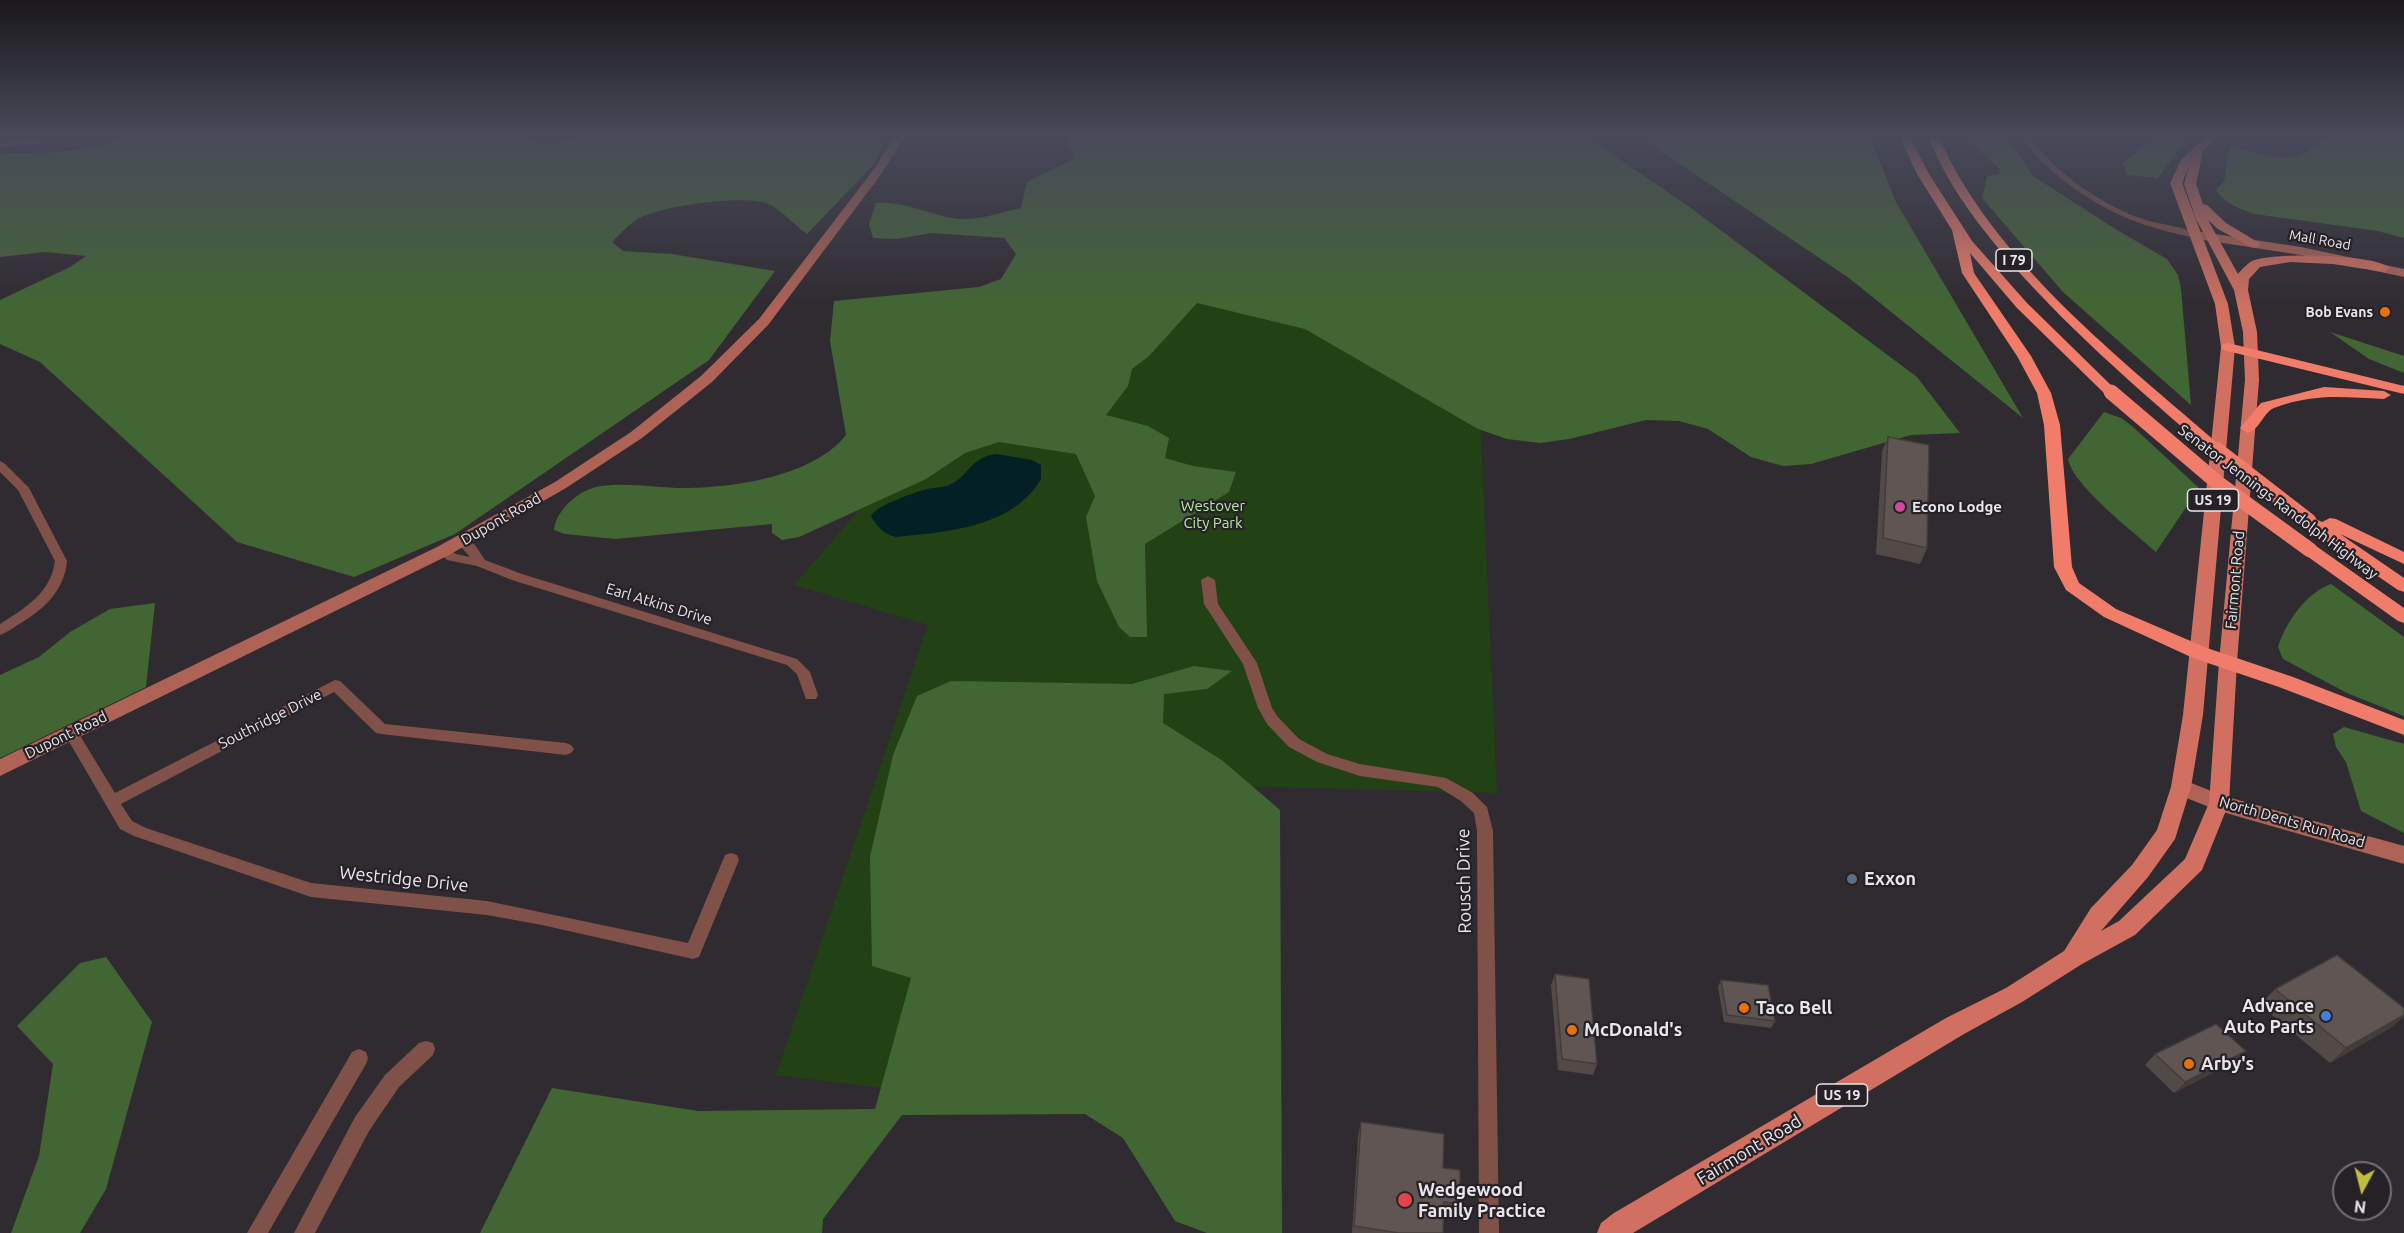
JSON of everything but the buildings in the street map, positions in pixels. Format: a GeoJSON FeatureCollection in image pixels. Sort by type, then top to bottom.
{"type":"FeatureCollection","features":[{"type":"Feature","properties":{"kind":"highway","name":"Senator Jennings Randolph Highway"},"geometry":{"type":"LineString","coordinates":[[1933,195],[1958,230],[2004,287],[2111,392],[2218,483],[2404,617]]}},
{"type":"Feature","properties":{"kind":"highway","name":"Senator Jennings Randolph Highway"},"geometry":{"type":"LineString","coordinates":[[1965,195],[2012,258],[2063,313],[2118,364],[2216,449],[2404,586]]}},
{"type":"Feature","properties":{"kind":"highway"},"geometry":{"type":"LineString","coordinates":[[1958,230],[1968,273],[2024,356],[2044,393],[2052,425],[2063,567],[2072,586],[2110,613],[2200,653],[2286,682],[2404,728]]}},
{"type":"Feature","properties":{"kind":"highway"},"geometry":{"type":"LineString","coordinates":[[2228,352],[2404,390]]}},
{"type":"Feature","properties":{"kind":"highway"},"geometry":{"type":"LineString","coordinates":[[2252,357],[2404,397]]}},
{"type":"Feature","properties":{"kind":"highway"},"geometry":{"type":"LineString","coordinates":[[2248,428],[2266,406],[2324,391],[2404,397]]}},
{"type":"Feature","properties":{"kind":"highway"},"geometry":{"type":"LineString","coordinates":[[2311,517],[2404,559]]}},
{"type":"Feature","properties":{"kind":"main road","name":"Fairmont Road"},"geometry":{"type":"LineString","coordinates":[[2074,957],[2099,915],[2140,872],[2167,833],[2181,787],[2189,744],[2200,653],[2228,352],[2227,324],[2222,302],[2180,195]]}},
{"type":"Feature","properties":{"kind":"main road","name":"Fairmont Road"},"geometry":{"type":"LineString","coordinates":[[1611,1233],[1624,1223],[1955,1026],[2014,995],[2074,957],[2127,928],[2194,864],[2219,803],[2252,357],[2241,290],[2202,219],[2192,195]]}},
{"type":"Feature","properties":{"kind":"main road"},"geometry":{"type":"LineString","coordinates":[[2192,195],[2215,221],[2255,244]]}},
{"type":"Feature","properties":{"kind":"main road"},"geometry":{"type":"LineString","coordinates":[[2241,290],[2246,272],[2252,266],[2270,261],[2314,260],[2384,268]]}},
{"type":"Feature","properties":{"kind":"street","name":"Dupont Road"},"geometry":{"type":"LineString","coordinates":[[0,768],[443,551],[514,512],[605,456],[661,415],[731,356],[768,317],[860,195]]}},
{"type":"Feature","properties":{"kind":"street"},"geometry":{"type":"LineString","coordinates":[[2090,195],[2112,211],[2137,222],[2195,236]]}},
{"type":"Feature","properties":{"kind":"street","name":"Mall Road"},"geometry":{"type":"LineString","coordinates":[[2195,236],[2255,244],[2404,273]]}},
{"type":"Feature","properties":{"kind":"street"},"geometry":{"type":"LineString","coordinates":[[0,465],[23,488],[61,561],[61,574],[57,584],[45,598],[0,630]]}},
{"type":"Feature","properties":{"kind":"street","name":"Earl Atkins Drive"},"geometry":{"type":"LineString","coordinates":[[462,541],[471,548],[480,563]]}},
{"type":"Feature","properties":{"kind":"street","name":"Earl Atkins Drive"},"geometry":{"type":"LineString","coordinates":[[443,551],[466,561],[480,563],[517,577],[792,662],[803,671],[811,694]]}},
{"type":"Feature","properties":{"kind":"street","name":"Rousch Drive"},"geometry":{"type":"LineString","coordinates":[[1208,580],[1211,604],[1250,663],[1265,708],[1272,720],[1294,743],[1322,758],[1360,770],[1441,782],[1467,797],[1480,811],[1485,831],[1489,1233]]}},
{"type":"Feature","properties":{"kind":"street","name":"Southridge Drive"},"geometry":{"type":"LineString","coordinates":[[112,801],[335,685],[381,729],[566,749]]}},
{"type":"Feature","properties":{"kind":"street","name":"Westridge Drive"},"geometry":{"type":"LineString","coordinates":[[71,733],[126,825],[140,832],[301,887],[487,908],[693,952],[731,860]]}},
{"type":"Feature","properties":{"kind":"street","name":"North Dents Run Road"},"geometry":{"type":"LineString","coordinates":[[2181,787],[2219,803],[2404,855]]}},
{"type":"Feature","properties":{"kind":"street"},"geometry":{"type":"LineString","coordinates":[[304,1233],[362,1124],[392,1081],[426,1049]]}},
{"type":"Feature","properties":{"kind":"street"},"geometry":{"type":"LineString","coordinates":[[256,1233],[359,1058]]}},
{"type":"Feature","properties":{"kind":"green space"},"geometry":{"type":"Polygon","coordinates":[[[0,195],[845,195],[807,234],[771,205],[743,200],[703,203],[663,210],[647,215],[629,225],[612,242],[623,251],[672,254],[775,271],[709,360],[455,534],[354,577],[237,542],[40,362],[0,344],[0,300],[70,267],[86,256],[45,252],[0,257],[0,195]]]}},
{"type":"Feature","properties":{"kind":"green space"},"geometry":{"type":"Polygon","coordinates":[[[1024,195],[1671,195],[1917,377],[1960,433],[1911,435],[1811,464],[1783,466],[1751,457],[1708,429],[1679,421],[1646,420],[1569,439],[1540,443],[1507,439],[1478,429],[1305,329],[1197,303],[1149,356],[1132,369],[1128,386],[1106,415],[1148,426],[1169,438],[1165,458],[1193,466],[1236,472],[1229,492],[1145,544],[1147,637],[1130,637],[1119,627],[1097,581],[1086,517],[1095,496],[1076,454],[999,442],[965,453],[926,479],[799,537],[782,540],[772,533],[772,524],[615,539],[565,534],[554,530],[559,515],[565,507],[578,495],[594,488],[612,485],[704,487],[749,482],[794,470],[832,449],[846,435],[830,341],[834,301],[979,287],[1001,279],[1016,254],[1004,238],[932,233],[897,239],[873,238],[869,224],[876,203],[908,206],[960,219],[983,217],[1021,208],[1024,195]]]}},
{"type":"Feature","properties":{"kind":"green space"},"geometry":{"type":"Polygon","coordinates":[[[1725,195],[1893,195],[2023,418],[1849,278],[1725,195]]]}},
{"type":"Feature","properties":{"kind":"green space"},"geometry":{"type":"Polygon","coordinates":[[[1983,195],[2062,195],[2167,259],[2178,275],[2181,289],[2191,405],[2063,292],[1982,198],[1983,195]]]}},
{"type":"Feature","properties":{"kind":"green space"},"geometry":{"type":"Polygon","coordinates":[[[2219,195],[2404,195],[2404,238],[2378,231],[2254,214],[2238,208],[2219,195]]]}},
{"type":"Feature","properties":{"kind":"green space","name":"Westover City Park"},"geometry":{"type":"Polygon","coordinates":[[[1471,214],[1497,793],[1158,784],[1117,1117],[776,1075],[928,625],[794,585],[1073,262],[1471,214]]]}},
{"type":"Feature","properties":{"kind":"green space"},"geometry":{"type":"Polygon","coordinates":[[[2330,332],[2404,356],[2404,373],[2369,359],[2330,332]]]}},
{"type":"Feature","properties":{"kind":"green space"},"geometry":{"type":"Polygon","coordinates":[[[2104,412],[2121,418],[2132,426],[2199,488],[2156,552],[2092,495],[2072,470],[2068,459],[2104,412]]]}},
{"type":"Feature","properties":{"kind":"green space"},"geometry":{"type":"Polygon","coordinates":[[[2331,584],[2404,637],[2404,716],[2347,693],[2283,659],[2278,647],[2292,618],[2313,594],[2331,584]]]}},
{"type":"Feature","properties":{"kind":"green space"},"geometry":{"type":"Polygon","coordinates":[[[155,603],[146,687],[0,758],[0,675],[39,657],[70,632],[110,609],[155,603]]]}},
{"type":"Feature","properties":{"kind":"green space"},"geometry":{"type":"Polygon","coordinates":[[[1194,666],[1232,671],[1207,689],[1164,694],[1163,723],[1223,761],[1280,810],[1282,1233],[1207,1233],[1175,1221],[1123,1138],[1085,1114],[902,1115],[823,1219],[822,1233],[480,1233],[552,1088],[698,1111],[875,1109],[911,978],[872,966],[870,857],[893,755],[917,696],[951,681],[1132,684],[1194,666]]]}},
{"type":"Feature","properties":{"kind":"green space"},"geometry":{"type":"Polygon","coordinates":[[[2344,727],[2404,744],[2404,833],[2361,811],[2346,762],[2336,747],[2333,734],[2344,727]]]}},
{"type":"Feature","properties":{"kind":"green space"},"geometry":{"type":"Polygon","coordinates":[[[106,957],[152,1022],[106,1189],[80,1233],[11,1233],[39,1156],[53,1064],[17,1026],[80,963],[106,957]]]}},
{"type":"Feature","properties":{"kind":"water"},"geometry":{"type":"Polygon","coordinates":[[[997,454],[1032,460],[1041,465],[1041,479],[1029,495],[996,518],[935,533],[896,537],[881,530],[871,516],[880,508],[903,497],[927,489],[947,486],[961,478],[981,459],[997,454]]]}},
{"type":"Feature","properties":{"kind":"place","name":"Bob Evans"},"geometry":{"type":"Point","coordinates":[2385,312]}},
{"type":"Feature","properties":{"kind":"place","name":"Econo Lodge"},"geometry":{"type":"Point","coordinates":[1900,507]}},
{"type":"Feature","properties":{"kind":"place","name":"Exxon"},"geometry":{"type":"Point","coordinates":[1852,879]}},
{"type":"Feature","properties":{"kind":"place","name":"Taco Bell"},"geometry":{"type":"Point","coordinates":[1744,1008]}},
{"type":"Feature","properties":{"kind":"place","name":"Advance Auto Parts"},"geometry":{"type":"Point","coordinates":[2326,1016]}},
{"type":"Feature","properties":{"kind":"place","name":"McDonald's"},"geometry":{"type":"Point","coordinates":[1572,1030]}},
{"type":"Feature","properties":{"kind":"place","name":"Arby's"},"geometry":{"type":"Point","coordinates":[2189,1064]}},
{"type":"Feature","properties":{"kind":"place","name":"Wedgewood Family Practice"},"geometry":{"type":"Point","coordinates":[1405,1200]}}]}
